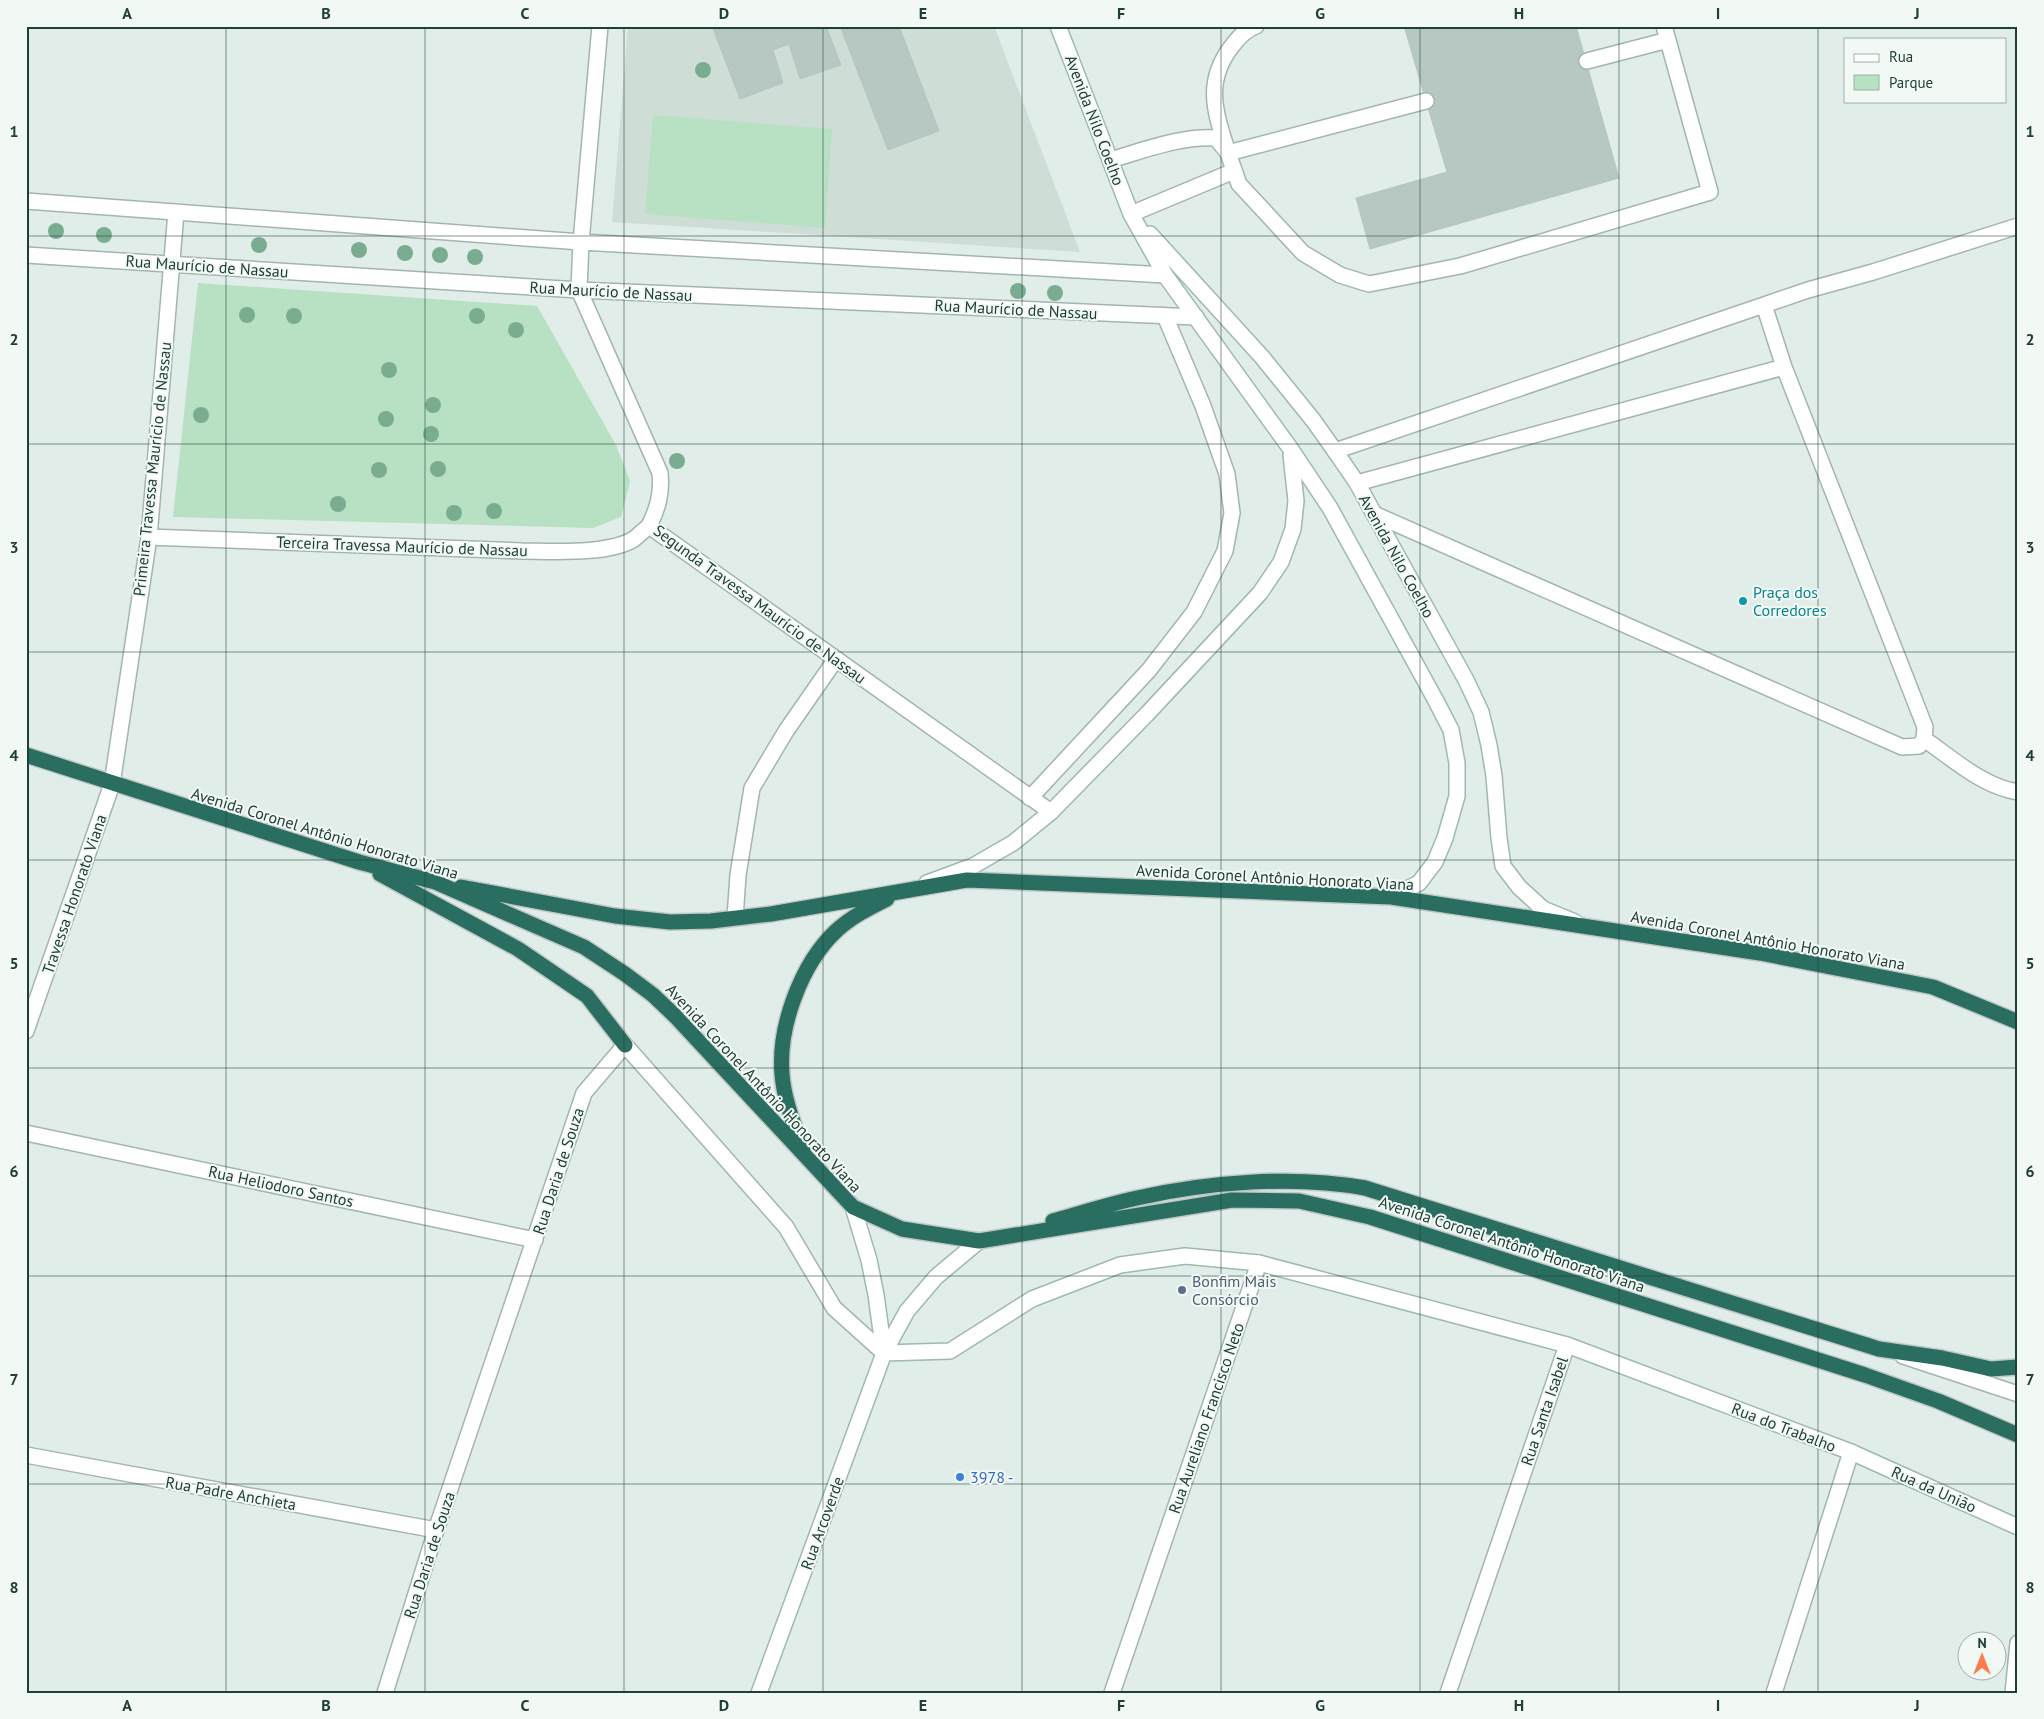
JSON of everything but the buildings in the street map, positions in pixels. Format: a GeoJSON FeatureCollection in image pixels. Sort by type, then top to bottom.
{"type":"FeatureCollection","features":[{"type":"Feature","properties":{"kind":"highway","name":"Avenida Coronel Antônio Honorato Viana"},"geometry":{"type":"LineString","coordinates":[[26,755],[359,862],[435,882],[646,920],[710,921],[771,914],[967,880],[1391,897],[1584,925],[1760,954],[1933,987],[2018,1022]]}},
{"type":"Feature","properties":{"kind":"highway"},"geometry":{"type":"LineString","coordinates":[[359,862],[534,959],[587,996],[625,1044]]}},
{"type":"Feature","properties":{"kind":"highway","name":"Avenida Coronel Antônio Honorato Viana"},"geometry":{"type":"LineString","coordinates":[[435,882],[584,947],[625,974],[653,995],[675,1016],[853,1207],[902,1229],[979,1241],[1232,1200],[1299,1201],[1330,1206],[1370,1217],[1865,1375],[1938,1401],[2018,1435]]}},
{"type":"Feature","properties":{"kind":"highway"},"geometry":{"type":"LineString","coordinates":[[809,1160],[793,1125],[782,1074],[782,1052],[793,1002],[817,952],[836,932],[859,913],[902,891]]}},
{"type":"Feature","properties":{"kind":"highway","name":"Avenida Coronel Antônio Honorato Viana"},"geometry":{"type":"LineString","coordinates":[[979,1241],[1138,1197],[1260,1182],[1338,1183],[1365,1188],[1879,1349],[1942,1358],[1991,1369],[2018,1367]]}},
{"type":"Feature","properties":{"kind":"street"},"geometry":{"type":"LineString","coordinates":[[579,290],[581,242],[600,26]]}},
{"type":"Feature","properties":{"kind":"street","name":"Avenida Nilo Coelho"},"geometry":{"type":"LineString","coordinates":[[1058,26],[1131,214],[1165,275],[1290,448],[1330,508],[1451,730],[1457,763],[1457,796],[1445,838],[1435,862],[1419,883],[1391,897]]}},
{"type":"Feature","properties":{"kind":"street"},"geometry":{"type":"LineString","coordinates":[[1256,26],[1240,36],[1223,58],[1216,77],[1213,98],[1228,153],[1239,184],[1303,254],[1340,276],[1369,284],[1460,266],[1710,192],[1666,33],[1587,62]]}},
{"type":"Feature","properties":{"kind":"street"},"geometry":{"type":"LineString","coordinates":[[1228,153],[1426,101]]}},
{"type":"Feature","properties":{"kind":"street"},"geometry":{"type":"LineString","coordinates":[[1110,160],[1185,140],[1204,137],[1216,138],[1228,153]]}},
{"type":"Feature","properties":{"kind":"street"},"geometry":{"type":"LineString","coordinates":[[1131,214],[1234,171]]}},
{"type":"Feature","properties":{"kind":"street"},"geometry":{"type":"LineString","coordinates":[[26,201],[581,242],[1165,275]]}},
{"type":"Feature","properties":{"kind":"street","name":"Primeira Travessa Maurício de Nassau"},"geometry":{"type":"LineString","coordinates":[[112,784],[149,537],[176,212]]}},
{"type":"Feature","properties":{"kind":"street","name":"Avenida Nilo Coelho"},"geometry":{"type":"LineString","coordinates":[[1131,214],[1262,357],[1313,420],[1356,483],[1466,680],[1481,712],[1494,776],[1503,866],[1519,887],[1544,910],[1584,925]]}},
{"type":"Feature","properties":{"kind":"street"},"geometry":{"type":"LineString","coordinates":[[1335,451],[1808,290],[2018,226]]}},
{"type":"Feature","properties":{"kind":"street","name":"Rua Maurício de Nassau"},"geometry":{"type":"LineString","coordinates":[[26,255],[579,290],[1196,317]]}},
{"type":"Feature","properties":{"kind":"street","name":"Segunda Travessa Maurício de Nassau"},"geometry":{"type":"LineString","coordinates":[[579,290],[660,473],[661,490],[656,510],[649,526],[1051,812]]}},
{"type":"Feature","properties":{"kind":"street"},"geometry":{"type":"LineString","coordinates":[[1374,514],[1902,747],[1919,746],[1924,739],[1925,727],[1784,366],[1764,305]]}},
{"type":"Feature","properties":{"kind":"street"},"geometry":{"type":"LineString","coordinates":[[1030,798],[1150,670],[1194,612],[1225,551],[1232,513],[1227,474],[1203,406],[1165,316]]}},
{"type":"Feature","properties":{"kind":"street"},"geometry":{"type":"LineString","coordinates":[[1356,483],[1784,366]]}},
{"type":"Feature","properties":{"kind":"street","name":"Avenida Nilo Coelho"},"geometry":{"type":"LineString","coordinates":[[902,891],[973,866],[1014,843],[1051,812],[1147,714],[1260,593],[1281,562],[1293,529],[1296,501],[1290,448]]}},
{"type":"Feature","properties":{"kind":"street","name":"Terceira Travessa Maurício de Nassau"},"geometry":{"type":"LineString","coordinates":[[149,537],[522,551],[582,551],[609,547],[633,539],[649,526]]}},
{"type":"Feature","properties":{"kind":"street"},"geometry":{"type":"LineString","coordinates":[[735,918],[738,875],[752,788],[786,731],[836,659]]}},
{"type":"Feature","properties":{"kind":"street"},"geometry":{"type":"LineString","coordinates":[[1924,739],[1981,779],[2018,792]]}},
{"type":"Feature","properties":{"kind":"street","name":"Travessa Honorato Viana"},"geometry":{"type":"LineString","coordinates":[[26,1032],[112,784]]}},
{"type":"Feature","properties":{"kind":"street"},"geometry":{"type":"LineString","coordinates":[[625,1044],[786,1227],[834,1308],[884,1353],[950,1352],[1032,1299],[1120,1265],[1185,1256],[1259,1263]]}},
{"type":"Feature","properties":{"kind":"street","name":"Rua Daria de Souza"},"geometry":{"type":"LineString","coordinates":[[385,1693],[436,1530],[584,1094],[625,1044]]}},
{"type":"Feature","properties":{"kind":"street","name":"Rua Heliodoro Santos"},"geometry":{"type":"LineString","coordinates":[[26,1133],[535,1240]]}},
{"type":"Feature","properties":{"kind":"street","name":"Rua Arcoverde"},"geometry":{"type":"LineString","coordinates":[[853,1207],[869,1260],[884,1353]]}},
{"type":"Feature","properties":{"kind":"street","name":"Rua Arcoverde"},"geometry":{"type":"LineString","coordinates":[[759,1693],[884,1353],[907,1311],[936,1277],[979,1241]]}},
{"type":"Feature","properties":{"kind":"street","name":"Rua Santa Isabel"},"geometry":{"type":"LineString","coordinates":[[1259,1263],[1566,1345],[1448,1693]]}},
{"type":"Feature","properties":{"kind":"street","name":"Rua Aureliano Francisco Neto"},"geometry":{"type":"LineString","coordinates":[[1112,1693],[1259,1263]]}},
{"type":"Feature","properties":{"kind":"street","name":"Rua do Trabalho"},"geometry":{"type":"LineString","coordinates":[[1566,1345],[1851,1452],[1774,1693]]}},
{"type":"Feature","properties":{"kind":"street"},"geometry":{"type":"LineString","coordinates":[[1879,1349],[2018,1394]]}},
{"type":"Feature","properties":{"kind":"street","name":"Rua da União"},"geometry":{"type":"LineString","coordinates":[[1851,1452],[2018,1527]]}},
{"type":"Feature","properties":{"kind":"street","name":"Rua Padre Anchieta"},"geometry":{"type":"LineString","coordinates":[[26,1455],[436,1530]]}},
{"type":"Feature","properties":{"kind":"street"},"geometry":{"type":"LineString","coordinates":[[2013,1693],[2018,1643]]}},
{"type":"Feature","properties":{"kind":"shaded area"},"geometry":{"type":"Polygon","coordinates":[[[628,26],[994,26],[1080,252],[612,222],[628,26]]]}},
{"type":"Feature","properties":{"kind":"green space"},"geometry":{"type":"Polygon","coordinates":[[[653,115],[832,129],[825,228],[645,214],[653,115]]]}},
{"type":"Feature","properties":{"kind":"green space"},"geometry":{"type":"Polygon","coordinates":[[[198,283],[537,306],[616,445],[630,481],[621,517],[593,528],[173,517],[198,283]]]}},
{"type":"Feature","properties":{"kind":"place","name":"Praça dos Corredores"},"geometry":{"type":"Point","coordinates":[1743,601]}},
{"type":"Feature","properties":{"kind":"place","name":"Bonfim Mais Consórcio"},"geometry":{"type":"Point","coordinates":[1182,1290]}},
{"type":"Feature","properties":{"kind":"place","name":"3978 -"},"geometry":{"type":"Point","coordinates":[960,1477]}}]}
